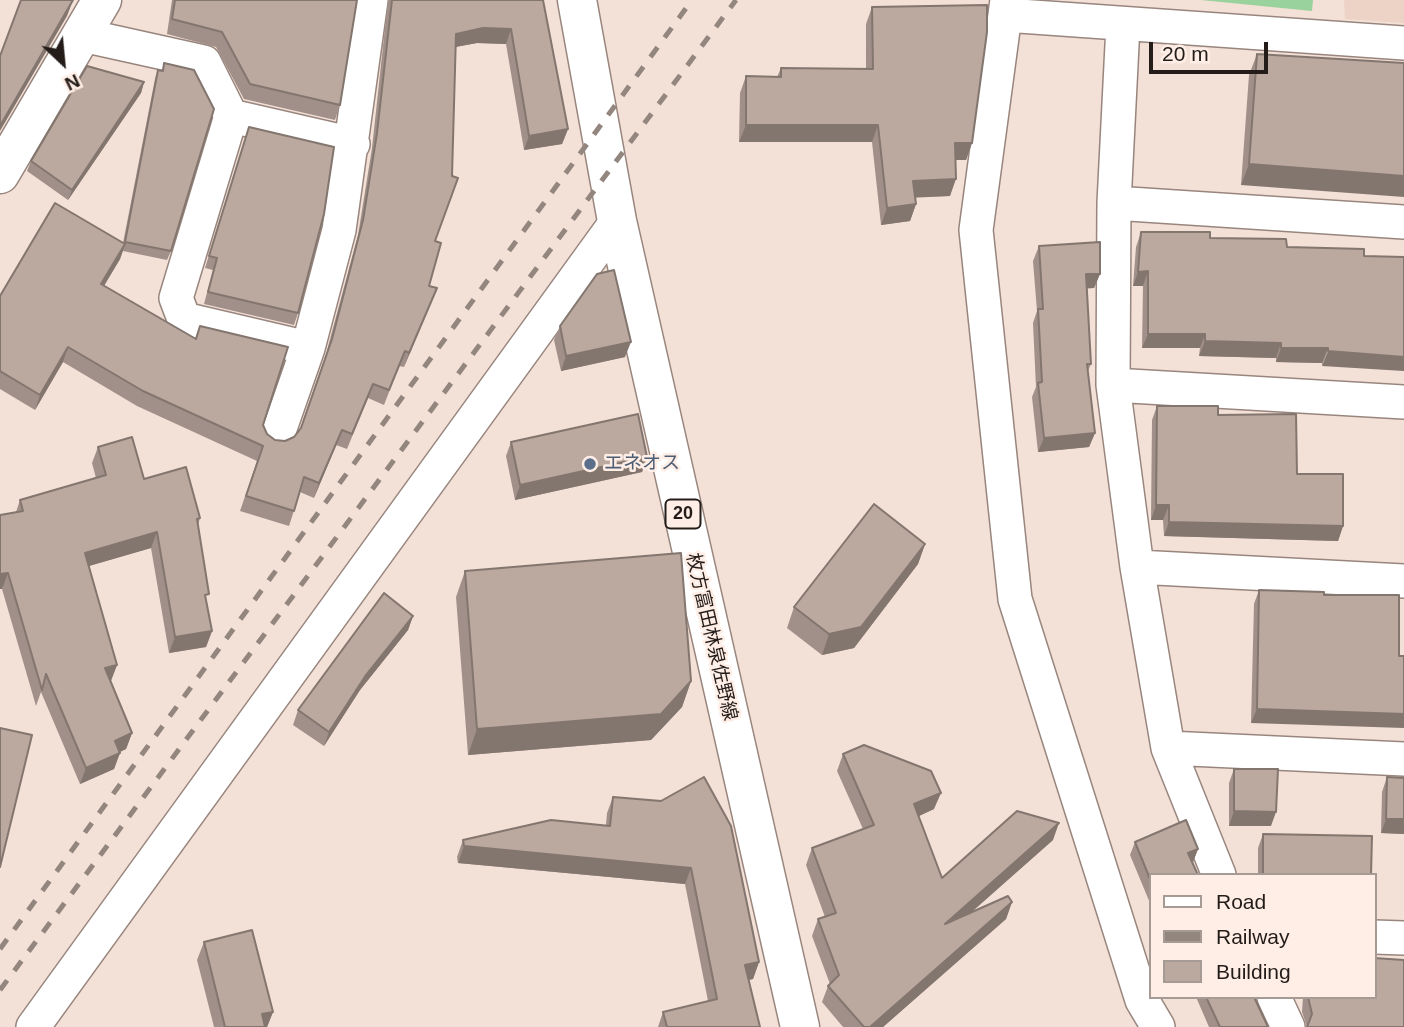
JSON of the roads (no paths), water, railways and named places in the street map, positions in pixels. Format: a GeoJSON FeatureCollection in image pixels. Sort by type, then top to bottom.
{"type":"FeatureCollection","features":[{"type":"Feature","properties":{"kind":"main road"},"geometry":{"type":"LineString","coordinates":[[0,174],[103,0]]}},
{"type":"Feature","properties":{"kind":"main road","name":"枚方富田林泉佐野線"},"geometry":{"type":"LineString","coordinates":[[577,0],[617,220],[800,1027]]}},
{"type":"Feature","properties":{"kind":"street"},"geometry":{"type":"LineString","coordinates":[[277,437],[308,348],[339,230],[371,0]]}},
{"type":"Feature","properties":{"kind":"street"},"geometry":{"type":"LineString","coordinates":[[1158,1027],[1142,1000],[1015,599],[976,230],[1005,8],[1123,25],[1404,43]]}},
{"type":"Feature","properties":{"kind":"street"},"geometry":{"type":"LineString","coordinates":[[1123,25],[1114,203],[1113,386],[1136,567],[1168,748],[1218,873]]}},
{"type":"Feature","properties":{"kind":"street"},"geometry":{"type":"LineString","coordinates":[[82,35],[204,62],[231,116],[176,298],[184,319],[308,348]]}},
{"type":"Feature","properties":{"kind":"street"},"geometry":{"type":"LineString","coordinates":[[231,116],[353,144]]}},
{"type":"Feature","properties":{"kind":"street"},"geometry":{"type":"LineString","coordinates":[[1114,203],[1404,222]]}},
{"type":"Feature","properties":{"kind":"street"},"geometry":{"type":"LineString","coordinates":[[33,1027],[617,220]]}},
{"type":"Feature","properties":{"kind":"street"},"geometry":{"type":"LineString","coordinates":[[1113,386],[1404,402]]}},
{"type":"Feature","properties":{"kind":"street"},"geometry":{"type":"LineString","coordinates":[[1136,567],[1404,581]]}},
{"type":"Feature","properties":{"kind":"street"},"geometry":{"type":"LineString","coordinates":[[1168,748],[1404,760]]}},
{"type":"Feature","properties":{"kind":"street"},"geometry":{"type":"LineString","coordinates":[[1376,937],[1404,938]]}},
{"type":"Feature","properties":{"kind":"street"},"geometry":{"type":"LineString","coordinates":[[1274,999],[1287,1027]]}},
{"type":"Feature","properties":{"kind":"railway"},"geometry":{"type":"LineString","coordinates":[[0,949],[692,0]]}},
{"type":"Feature","properties":{"kind":"railway"},"geometry":{"type":"LineString","coordinates":[[0,990],[736,0]]}},
{"type":"Feature","properties":{"kind":"place","name":"エネオス"},"geometry":{"type":"Point","coordinates":[590,464]}}]}
